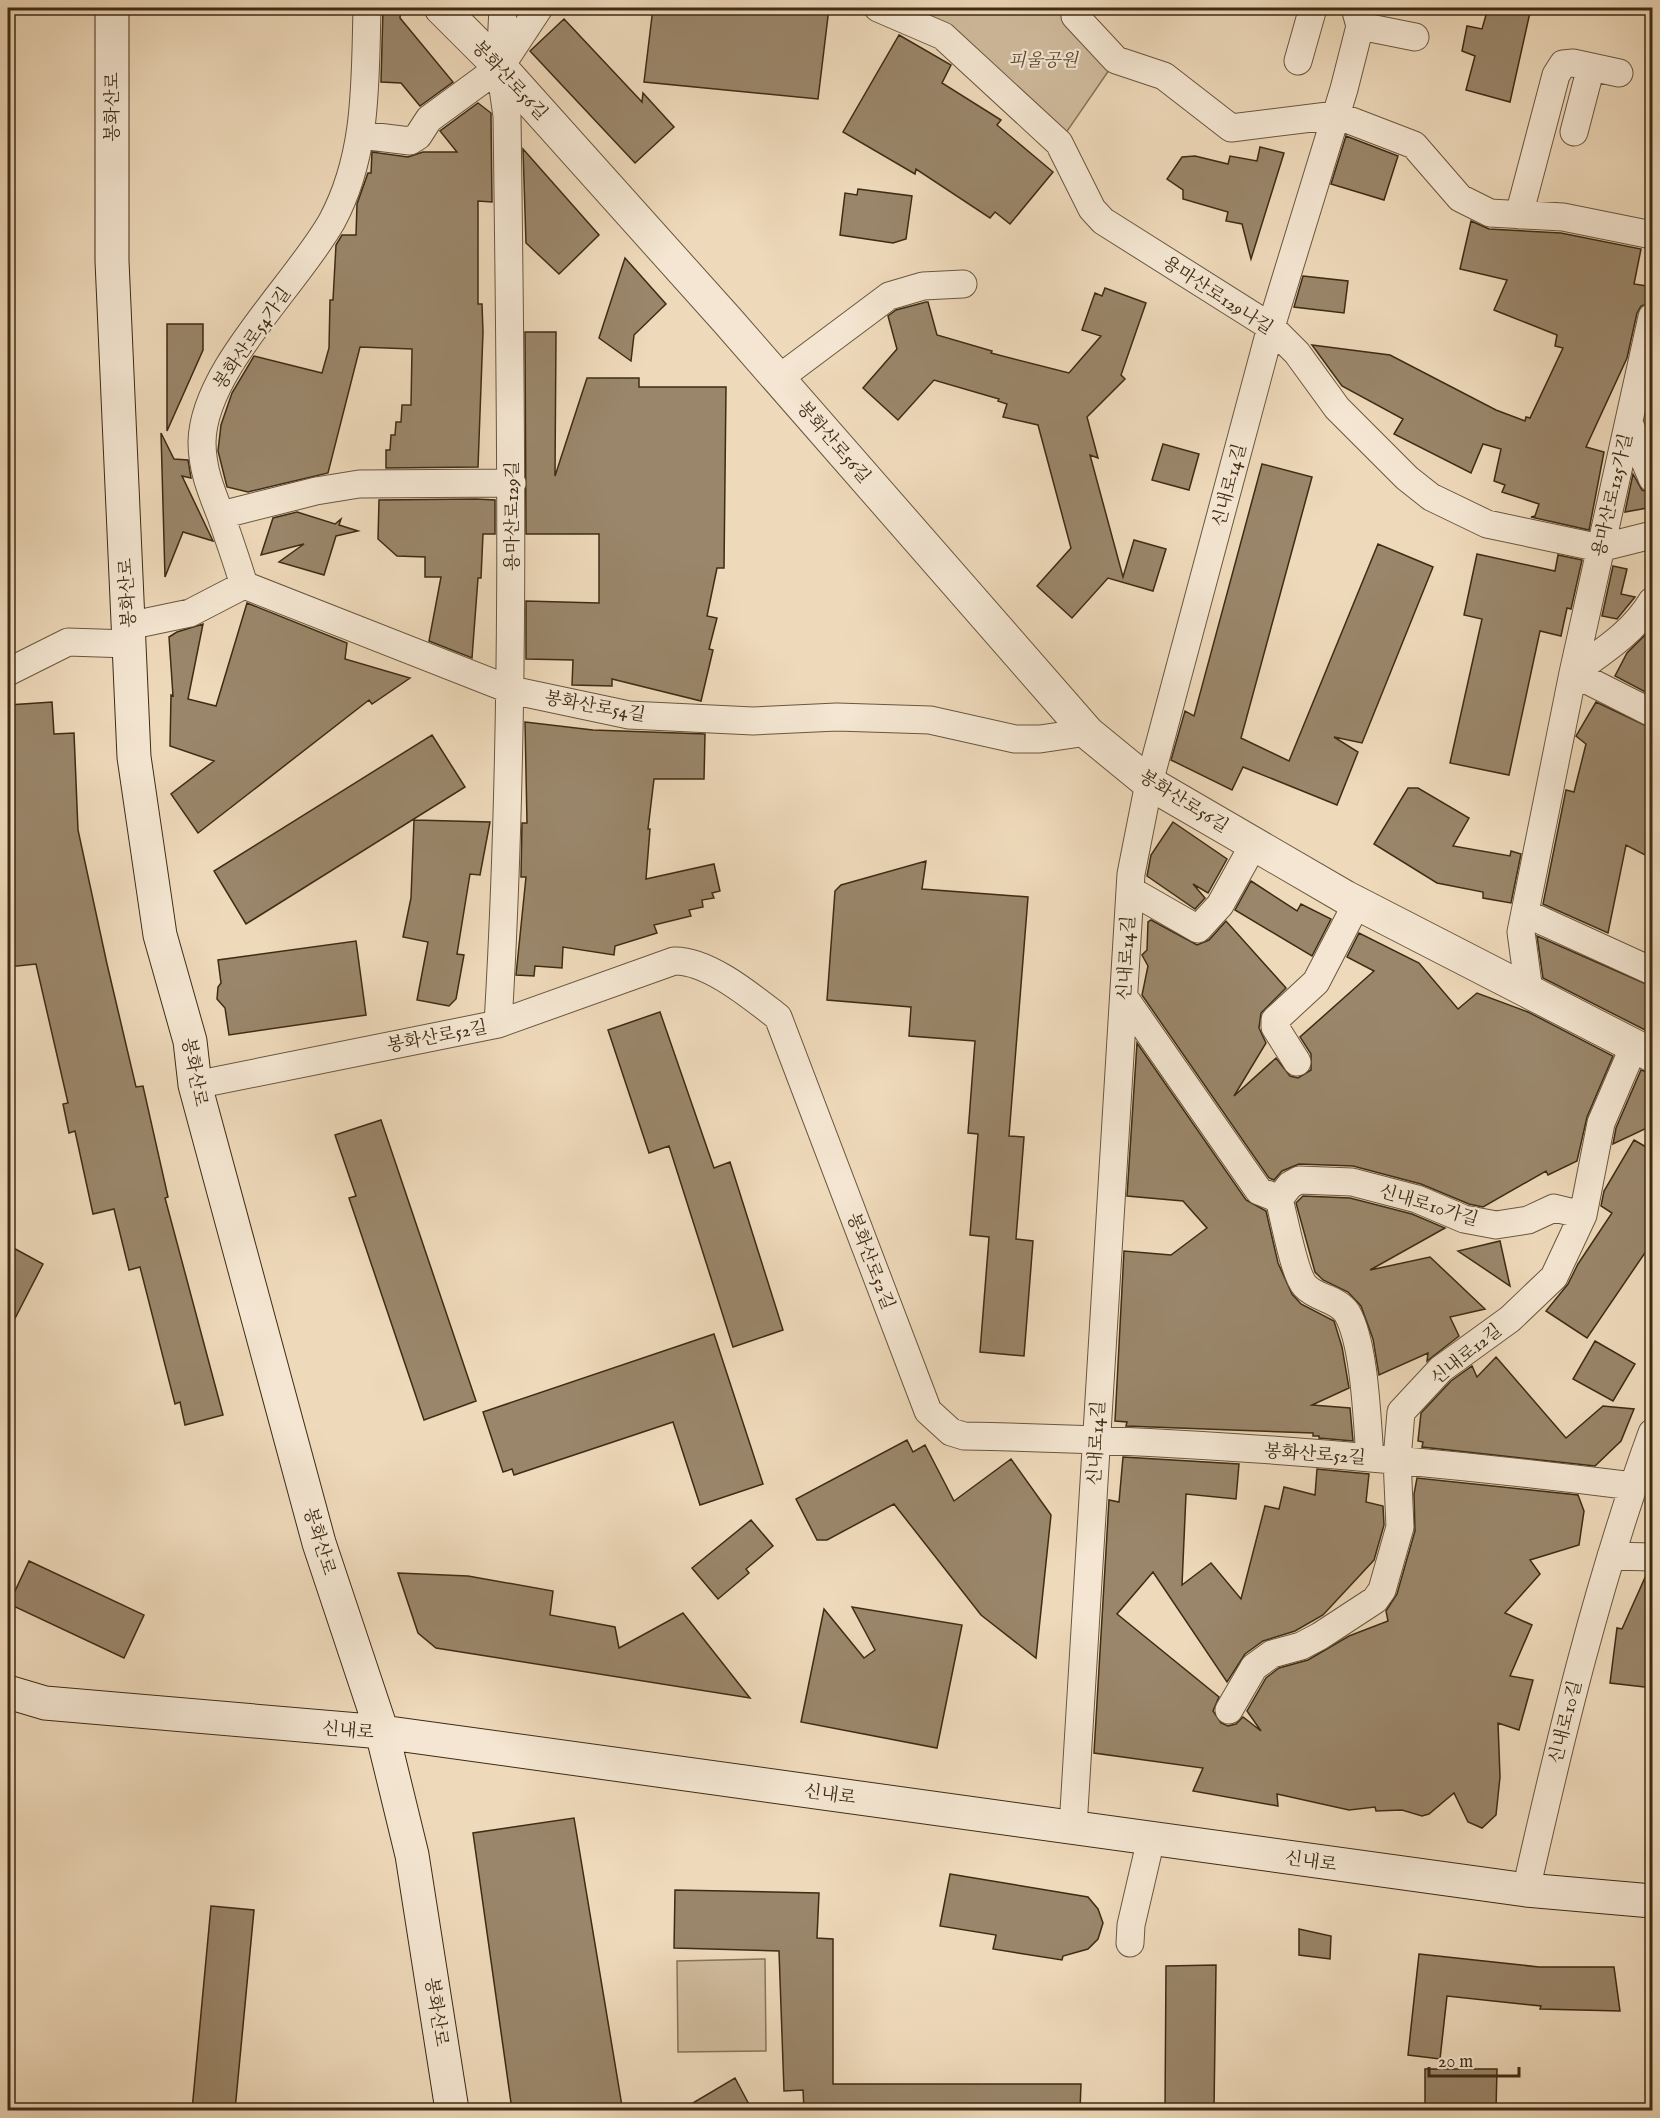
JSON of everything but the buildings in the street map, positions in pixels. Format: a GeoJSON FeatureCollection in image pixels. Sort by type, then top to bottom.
{"type":"FeatureCollection","features":[{"type":"Feature","properties":{"kind":"main road","name":"봉화산로"},"geometry":{"type":"LineString","coordinates":[[112,8],[112,261],[129,635],[138,789],[160,935],[190,1041],[195,1085],[319,1543],[382,1732],[412,1855],[452,2110]]}},
{"type":"Feature","properties":{"kind":"main road","name":"봉화산로56길"},"geometry":{"type":"LineString","coordinates":[[441,8],[500,67],[778,379],[1087,732],[1149,783],[1254,844],[1357,903],[1643,1051]]}},
{"type":"Feature","properties":{"kind":"main road","name":"신내로"},"geometry":{"type":"LineString","coordinates":[[8,1692],[45,1703],[382,1732],[1526,1890],[1653,1901]]}},
{"type":"Feature","properties":{"kind":"street","name":"봉화산로54가길"},"geometry":{"type":"LineString","coordinates":[[244,585],[221,515],[205,478],[202,441],[206,411],[218,382],[297,273],[331,221],[352,173],[365,105],[367,8]]}},
{"type":"Feature","properties":{"kind":"street","name":"용마산로129길"},"geometry":{"type":"LineString","coordinates":[[498,1024],[507,880],[512,483],[507,116],[500,67],[502,8]]}},
{"type":"Feature","properties":{"kind":"street"},"geometry":{"type":"LineString","coordinates":[[361,135],[410,141],[418,136],[429,119],[500,67],[539,8]]}},
{"type":"Feature","properties":{"kind":"street","name":"용마산로129나길"},"geometry":{"type":"LineString","coordinates":[[878,8],[943,36],[1059,143],[1092,210],[1103,221],[1271,327],[1297,353],[1337,408],[1407,478],[1431,497],[1487,524],[1600,548],[1653,535]]}},
{"type":"Feature","properties":{"kind":"street"},"geometry":{"type":"LineString","coordinates":[[1076,8],[1075,16],[1116,60],[1164,76],[1231,128],[1336,115],[1414,145],[1460,198],[1490,213],[1563,217],[1653,235]]}},
{"type":"Feature","properties":{"kind":"street"},"geometry":{"type":"LineString","coordinates":[[1298,61],[1313,8]]}},
{"type":"Feature","properties":{"kind":"street"},"geometry":{"type":"LineString","coordinates":[[1357,17],[1414,37]]}},
{"type":"Feature","properties":{"kind":"street","name":"신내로14길"},"geometry":{"type":"LineString","coordinates":[[1073,1827],[1130,890],[1149,783],[1271,327],[1336,115],[1357,17]]}},
{"type":"Feature","properties":{"kind":"street"},"geometry":{"type":"LineString","coordinates":[[1519,216],[1556,75],[1563,64],[1618,73]]}},
{"type":"Feature","properties":{"kind":"street"},"geometry":{"type":"LineString","coordinates":[[1574,132],[1591,67]]}},
{"type":"Feature","properties":{"kind":"street"},"geometry":{"type":"LineString","coordinates":[[778,379],[889,296],[923,286],[963,284]]}},
{"type":"Feature","properties":{"kind":"street","name":"용마산로125가길"},"geometry":{"type":"LineString","coordinates":[[1529,991],[1521,932],[1573,673],[1653,316]]}},
{"type":"Feature","properties":{"kind":"street"},"geometry":{"type":"LineString","coordinates":[[1629,423],[1653,478]]}},
{"type":"Feature","properties":{"kind":"street"},"geometry":{"type":"LineString","coordinates":[[221,515],[316,490],[358,484],[512,483]]}},
{"type":"Feature","properties":{"kind":"street"},"geometry":{"type":"LineString","coordinates":[[8,672],[68,642],[129,635],[190,613],[244,585]]}},
{"type":"Feature","properties":{"kind":"street","name":"봉화산로54길"},"geometry":{"type":"LineString","coordinates":[[244,585],[511,690],[629,715],[743,720],[837,717],[930,720],[1015,739],[1040,739],[1087,732]]}},
{"type":"Feature","properties":{"kind":"street"},"geometry":{"type":"LineString","coordinates":[[1653,601],[1642,619],[1625,636],[1573,673],[1653,713]]}},
{"type":"Feature","properties":{"kind":"street"},"geometry":{"type":"LineString","coordinates":[[1130,890],[1198,929],[1220,905],[1254,844]]}},
{"type":"Feature","properties":{"kind":"street"},"geometry":{"type":"LineString","coordinates":[[1297,1062],[1275,1027],[1275,1020],[1316,982],[1357,903]]}},
{"type":"Feature","properties":{"kind":"street"},"geometry":{"type":"LineString","coordinates":[[1525,913],[1653,971]]}},
{"type":"Feature","properties":{"kind":"street","name":"봉화산로52길"},"geometry":{"type":"LineString","coordinates":[[195,1085],[498,1024],[674,961],[686,961],[737,986],[778,1017],[928,1411],[944,1428],[964,1436],[1096,1438],[1397,1459],[1633,1486]]}},
{"type":"Feature","properties":{"kind":"street"},"geometry":{"type":"LineString","coordinates":[[1124,997],[1252,1182],[1259,1191],[1279,1199],[1301,1280],[1312,1292],[1337,1302],[1348,1315],[1363,1379],[1370,1458]]}},
{"type":"Feature","properties":{"kind":"street","name":"신내로12길"},"geometry":{"type":"LineString","coordinates":[[1229,1710],[1254,1667],[1272,1654],[1302,1646],[1376,1600],[1389,1574],[1400,1527],[1397,1459],[1401,1412],[1441,1369],[1510,1319],[1554,1277],[1583,1215],[1601,1123],[1643,1051]]}},
{"type":"Feature","properties":{"kind":"street","name":"신내로10가길"},"geometry":{"type":"LineString","coordinates":[[1279,1199],[1290,1185],[1299,1180],[1352,1182],[1417,1199],[1464,1219],[1496,1225],[1528,1220],[1554,1208],[1583,1215]]}},
{"type":"Feature","properties":{"kind":"street","name":"신내로10길"},"geometry":{"type":"LineString","coordinates":[[1526,1890],[1584,1645],[1633,1486],[1653,1432]]}},
{"type":"Feature","properties":{"kind":"street"},"geometry":{"type":"LineString","coordinates":[[1611,1556],[1653,1557]]}},
{"type":"Feature","properties":{"kind":"street"},"geometry":{"type":"LineString","coordinates":[[1130,1943],[1132,1919],[1151,1839]]}},
{"type":"Feature","properties":{"kind":"green space","name":"피울공원"},"geometry":{"type":"Polygon","coordinates":[[[853,8],[1075,8],[1116,60],[1059,143],[945,44],[853,10],[853,8]]]}},
{"type":"Feature","properties":{"kind":"green space"},"geometry":{"type":"Polygon","coordinates":[[[765,1959],[766,2051],[678,2052],[677,1961],[765,1959]]]}}]}
